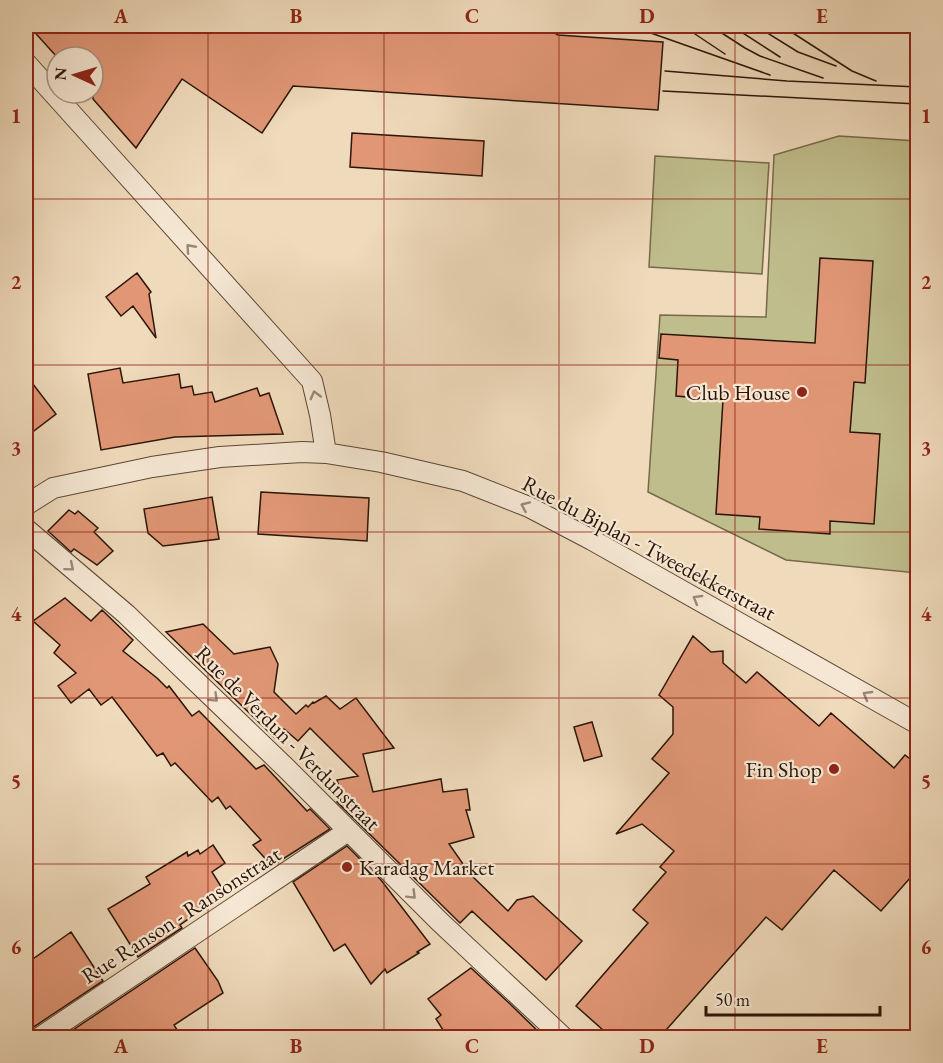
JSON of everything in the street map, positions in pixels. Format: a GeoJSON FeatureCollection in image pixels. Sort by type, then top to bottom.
{"type":"FeatureCollection","features":[{"type":"Feature","properties":{"kind":"street"},"geometry":{"type":"LineString","coordinates":[[26,63],[312,381],[321,415],[326,453]]}},
{"type":"Feature","properties":{"kind":"street","name":"Rue du Biplan - Tweedekkerstraat"},"geometry":{"type":"LineString","coordinates":[[26,505],[53,488],[152,467],[220,457],[302,452],[326,453],[381,462],[463,481],[529,507],[592,540],[918,724]]}},
{"type":"Feature","properties":{"kind":"street","name":"Rue de Verdun - Verdunstraat"},"geometry":{"type":"LineString","coordinates":[[26,529],[126,614],[286,768],[440,922],[564,1038]]}},
{"type":"Feature","properties":{"kind":"street","name":"Rue Ranson - Ransonstraat"},"geometry":{"type":"LineString","coordinates":[[39,1038],[348,831]]}},
{"type":"Feature","properties":{"kind":"shaded area"},"geometry":{"type":"Polygon","coordinates":[[[839,136],[917,141],[917,573],[786,560],[648,492],[660,315],[766,317],[774,155],[839,136]]]}},
{"type":"Feature","properties":{"kind":"shaded area"},"geometry":{"type":"Polygon","coordinates":[[[655,156],[769,163],[762,274],[649,267],[655,156]]]}},
{"type":"Feature","properties":{"kind":"building"},"geometry":{"type":"Polygon","coordinates":[[[29,26],[543,26],[558,35],[663,42],[658,110],[293,86],[262,133],[182,79],[136,148],[98,105],[105,105],[105,45],[46,45],[29,26]]]}},
{"type":"Feature","properties":{"kind":"building"},"geometry":{"type":"Polygon","coordinates":[[[352,133],[484,141],[482,176],[350,167],[352,133]]]}},
{"type":"Feature","properties":{"kind":"building","name":"Club House"},"geometry":{"type":"Polygon","coordinates":[[[820,258],[873,261],[865,383],[854,382],[850,432],[880,434],[874,524],[830,521],[830,534],[759,529],[760,517],[716,514],[723,400],[676,396],[678,360],[659,358],[661,334],[815,343],[820,258]]]}},
{"type":"Feature","properties":{"kind":"building"},"geometry":{"type":"Polygon","coordinates":[[[137,273],[151,292],[149,294],[156,338],[133,306],[121,316],[106,297],[137,273]]]}},
{"type":"Feature","properties":{"kind":"building"},"geometry":{"type":"Polygon","coordinates":[[[120,368],[123,383],[179,374],[181,388],[192,386],[194,395],[212,392],[215,402],[257,388],[260,396],[269,393],[283,434],[175,437],[101,450],[88,374],[120,368]]]}},
{"type":"Feature","properties":{"kind":"building"},"geometry":{"type":"Polygon","coordinates":[[[26,375],[56,414],[26,437],[26,375]]]}},
{"type":"Feature","properties":{"kind":"building"},"geometry":{"type":"Polygon","coordinates":[[[261,492],[369,498],[367,541],[258,534],[261,492]]]}},
{"type":"Feature","properties":{"kind":"building"},"geometry":{"type":"Polygon","coordinates":[[[212,497],[219,539],[163,546],[148,533],[144,509],[212,497]]]}},
{"type":"Feature","properties":{"kind":"building"},"geometry":{"type":"Polygon","coordinates":[[[69,510],[75,514],[78,511],[98,528],[94,532],[113,551],[97,565],[74,549],[71,552],[48,531],[69,510]]]}},
{"type":"Feature","properties":{"kind":"building"},"geometry":{"type":"Polygon","coordinates":[[[65,598],[91,621],[102,610],[133,640],[123,651],[167,688],[169,686],[192,716],[199,711],[256,769],[264,765],[307,811],[310,809],[330,829],[272,866],[253,845],[261,840],[230,806],[226,809],[218,797],[212,802],[175,763],[171,766],[163,753],[157,756],[112,697],[101,705],[89,689],[71,703],[58,686],[76,673],[54,653],[60,645],[33,621],[65,598]]]}},
{"type":"Feature","properties":{"kind":"building"},"geometry":{"type":"Polygon","coordinates":[[[203,624],[234,654],[270,647],[278,664],[274,692],[296,714],[306,705],[308,707],[326,696],[340,709],[356,698],[394,748],[363,754],[373,792],[441,779],[443,792],[467,789],[470,810],[466,810],[474,837],[449,844],[470,874],[508,911],[517,900],[533,896],[582,941],[546,980],[472,911],[460,923],[337,802],[343,800],[337,780],[358,776],[310,728],[298,741],[284,729],[275,738],[166,632],[203,624]]]}},
{"type":"Feature","properties":{"kind":"building"},"geometry":{"type":"Polygon","coordinates":[[[693,636],[711,652],[723,651],[723,663],[746,683],[757,672],[819,726],[831,713],[894,768],[905,755],[918,765],[918,869],[881,911],[834,870],[782,930],[766,917],[659,1038],[612,1038],[576,1006],[648,923],[633,910],[666,872],[660,867],[674,851],[642,824],[616,834],[669,773],[652,759],[673,734],[673,707],[659,695],[693,636]]]}},
{"type":"Feature","properties":{"kind":"building"},"geometry":{"type":"Polygon","coordinates":[[[592,722],[602,756],[584,761],[574,727],[592,722]]]}},
{"type":"Feature","properties":{"kind":"building"},"geometry":{"type":"Polygon","coordinates":[[[213,845],[225,863],[212,872],[225,893],[180,925],[182,928],[138,957],[108,909],[150,884],[146,877],[187,852],[188,856],[198,850],[200,854],[213,845]]]}},
{"type":"Feature","properties":{"kind":"building"},"geometry":{"type":"Polygon","coordinates":[[[347,846],[381,880],[430,944],[387,973],[385,969],[371,984],[345,944],[334,951],[293,882],[347,846]]]}},
{"type":"Feature","properties":{"kind":"building"},"geometry":{"type":"Polygon","coordinates":[[[71,932],[103,981],[32,1028],[26,1038],[26,964],[71,932]]]}},
{"type":"Feature","properties":{"kind":"building"},"geometry":{"type":"Polygon","coordinates":[[[195,948],[218,981],[223,993],[174,1025],[182,1038],[61,1038],[195,948]]]}},
{"type":"Feature","properties":{"kind":"building"},"geometry":{"type":"Polygon","coordinates":[[[471,968],[545,1038],[448,1038],[436,1019],[441,1015],[428,999],[471,968]]]}},
{"type":"Feature","properties":{"kind":"tram line"},"geometry":{"type":"LineString","coordinates":[[631,26],[770,75]]}},
{"type":"Feature","properties":{"kind":"tram line"},"geometry":{"type":"LineString","coordinates":[[683,26],[725,54]]}},
{"type":"Feature","properties":{"kind":"tram line"},"geometry":{"type":"LineString","coordinates":[[711,26],[760,56],[823,78]]}},
{"type":"Feature","properties":{"kind":"tram line"},"geometry":{"type":"LineString","coordinates":[[732,26],[780,57]]}},
{"type":"Feature","properties":{"kind":"tram line"},"geometry":{"type":"LineString","coordinates":[[756,26],[798,52],[836,66]]}},
{"type":"Feature","properties":{"kind":"tram line"},"geometry":{"type":"LineString","coordinates":[[782,26],[852,71],[876,81]]}},
{"type":"Feature","properties":{"kind":"tram line"},"geometry":{"type":"LineString","coordinates":[[665,71],[787,81],[918,87]]}},
{"type":"Feature","properties":{"kind":"tram line"},"geometry":{"type":"LineString","coordinates":[[663,91],[918,104]]}},
{"type":"Feature","properties":{"kind":"place","name":"Club House"},"geometry":{"type":"Point","coordinates":[802,392]}},
{"type":"Feature","properties":{"kind":"place","name":"Fin Shop"},"geometry":{"type":"Point","coordinates":[834,769]}},
{"type":"Feature","properties":{"kind":"place","name":"Karadag Market"},"geometry":{"type":"Point","coordinates":[347,867]}}]}
